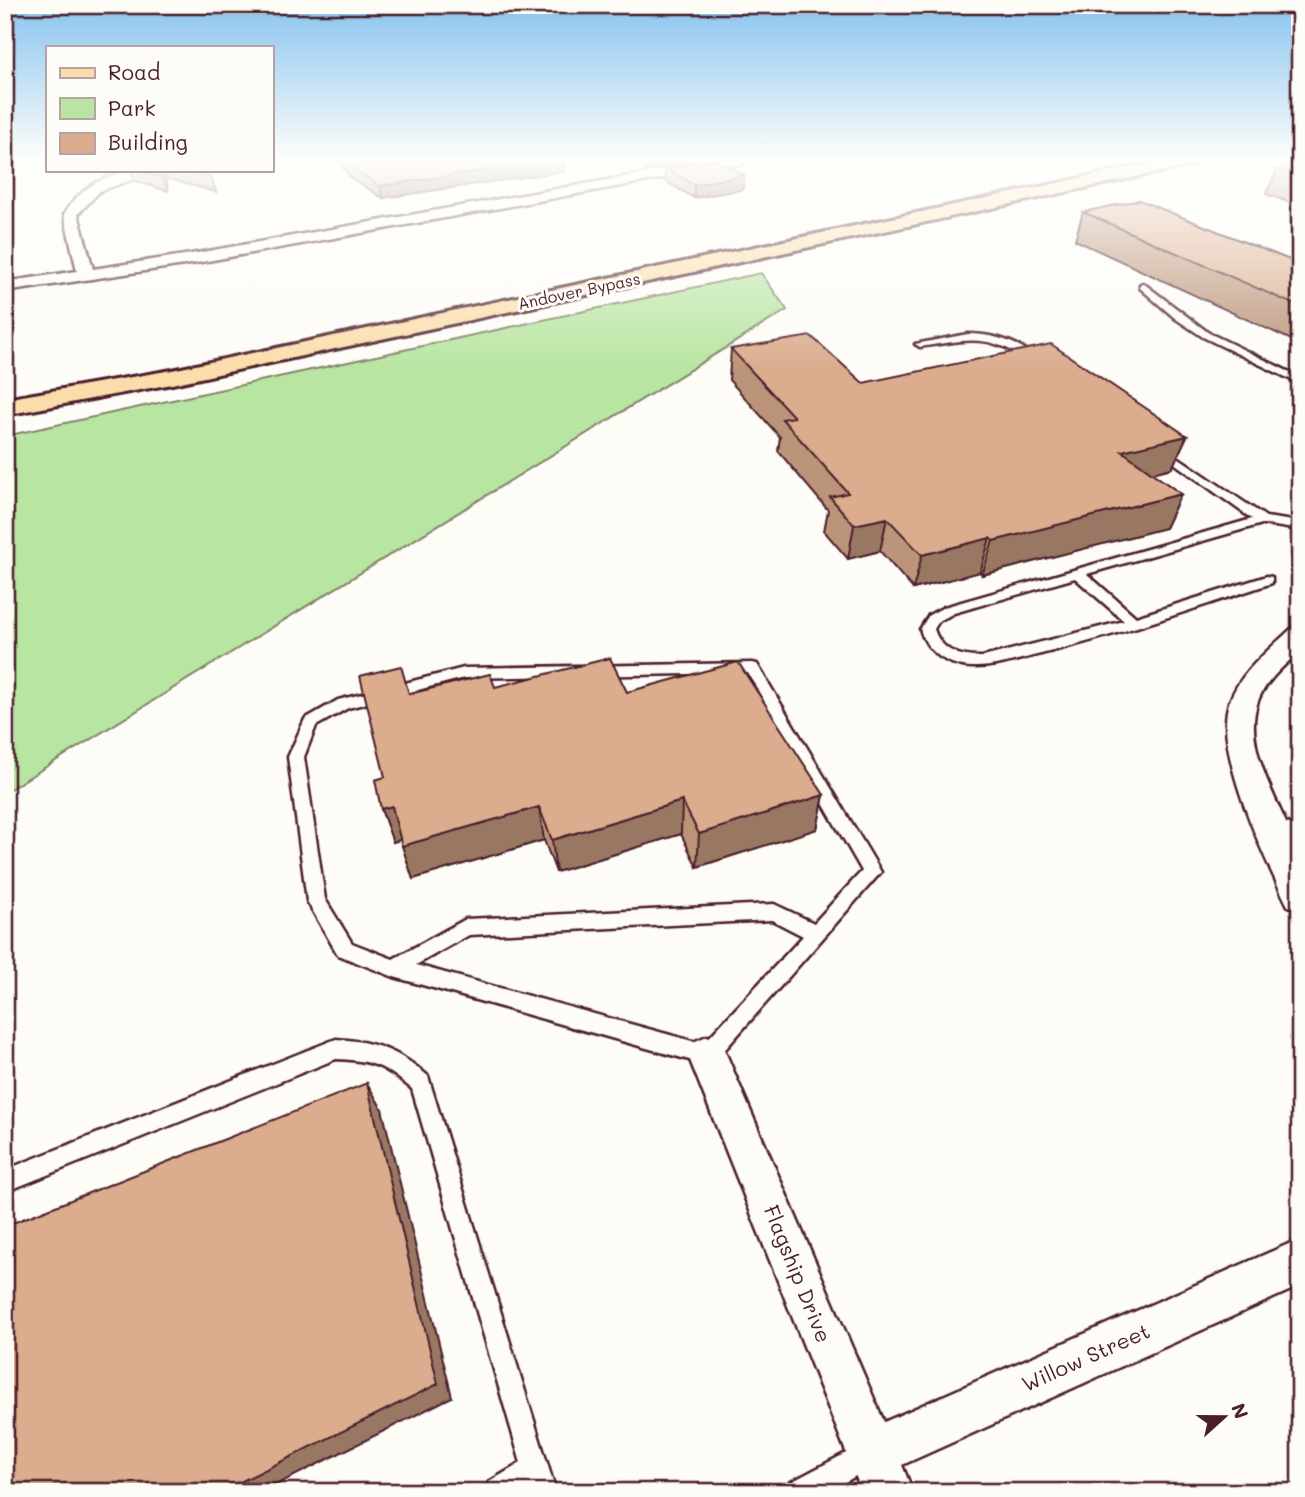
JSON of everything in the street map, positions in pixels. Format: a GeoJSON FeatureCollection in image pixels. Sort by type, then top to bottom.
{"type":"FeatureCollection","features":[{"type":"Feature","properties":{"kind":"main road","name":"Andover Bypass"},"geometry":{"type":"LineString","coordinates":[[5,407],[186,374],[864,230]]}},
{"type":"Feature","properties":{"kind":"street"},"geometry":{"type":"LineString","coordinates":[[75,230],[86,275]]}},
{"type":"Feature","properties":{"kind":"street"},"geometry":{"type":"LineString","coordinates":[[5,287],[191,259],[353,230]]}},
{"type":"Feature","properties":{"kind":"street"},"geometry":{"type":"LineString","coordinates":[[1300,635],[1254,683],[1241,710],[1245,761],[1286,831],[1300,896]]}},
{"type":"Feature","properties":{"kind":"street","name":"Flagship Drive"},"geometry":{"type":"LineString","coordinates":[[707,1055],[880,1473]]}},
{"type":"Feature","properties":{"kind":"street","name":"Willow Street"},"geometry":{"type":"LineString","coordinates":[[880,1473],[1292,1268],[1300,1261]]}},
{"type":"Feature","properties":{"kind":"lane"},"geometry":{"type":"LineString","coordinates":[[1143,286],[1179,317],[1206,335],[1300,381]]}},
{"type":"Feature","properties":{"kind":"lane"},"geometry":{"type":"LineString","coordinates":[[920,344],[985,335],[1012,344],[1044,366]]}},
{"type":"Feature","properties":{"kind":"lane"},"geometry":{"type":"LineString","coordinates":[[1152,443],[1262,520]]}},
{"type":"Feature","properties":{"kind":"lane"},"geometry":{"type":"LineString","coordinates":[[1267,580],[1057,645],[999,658],[970,662],[943,653],[930,642],[927,629],[934,618],[949,610],[1262,520],[1300,526]]}},
{"type":"Feature","properties":{"kind":"lane"},"geometry":{"type":"LineString","coordinates":[[1079,574],[1133,622]]}},
{"type":"Feature","properties":{"kind":"lane"},"geometry":{"type":"LineString","coordinates":[[752,668],[872,873],[817,934],[707,1055],[394,968],[345,949],[316,901],[296,757],[310,723],[343,705],[464,673],[752,668]]}},
{"type":"Feature","properties":{"kind":"lane"},"geometry":{"type":"LineString","coordinates":[[394,968],[466,927],[774,912],[817,934]]}},
{"type":"Feature","properties":{"kind":"lane"},"geometry":{"type":"LineString","coordinates":[[5,1181],[336,1049],[371,1050],[397,1063],[421,1083],[539,1480],[499,1492]]}},
{"type":"Feature","properties":{"kind":"lane"},"geometry":{"type":"LineString","coordinates":[[801,1492],[880,1473]]}},
{"type":"Feature","properties":{"kind":"green space"},"geometry":{"type":"Polygon","coordinates":[[[761,273],[787,310],[5,792],[5,436],[761,273]]]}},
{"type":"Feature","properties":{"kind":"building"},"geometry":{"type":"Polygon","coordinates":[[[1124,230],[1214,230],[1300,264],[1300,307],[1124,230]]]}},
{"type":"Feature","properties":{"kind":"building"},"geometry":{"type":"Polygon","coordinates":[[[811,336],[863,383],[1051,344],[1187,436],[1122,451],[1181,494],[993,541],[990,538],[922,555],[887,518],[854,525],[830,497],[848,493],[782,419],[794,417],[731,349],[811,336]]]}},
{"type":"Feature","properties":{"kind":"building"},"geometry":{"type":"Polygon","coordinates":[[[610,658],[627,692],[738,662],[824,795],[699,834],[682,801],[552,840],[539,807],[402,846],[392,806],[381,809],[375,780],[385,777],[360,676],[401,666],[409,694],[490,674],[495,687],[610,658]]]}},
{"type":"Feature","properties":{"kind":"building"},"geometry":{"type":"Polygon","coordinates":[[[367,1083],[438,1384],[220,1492],[5,1492],[5,1226],[367,1083]]]}}]}
